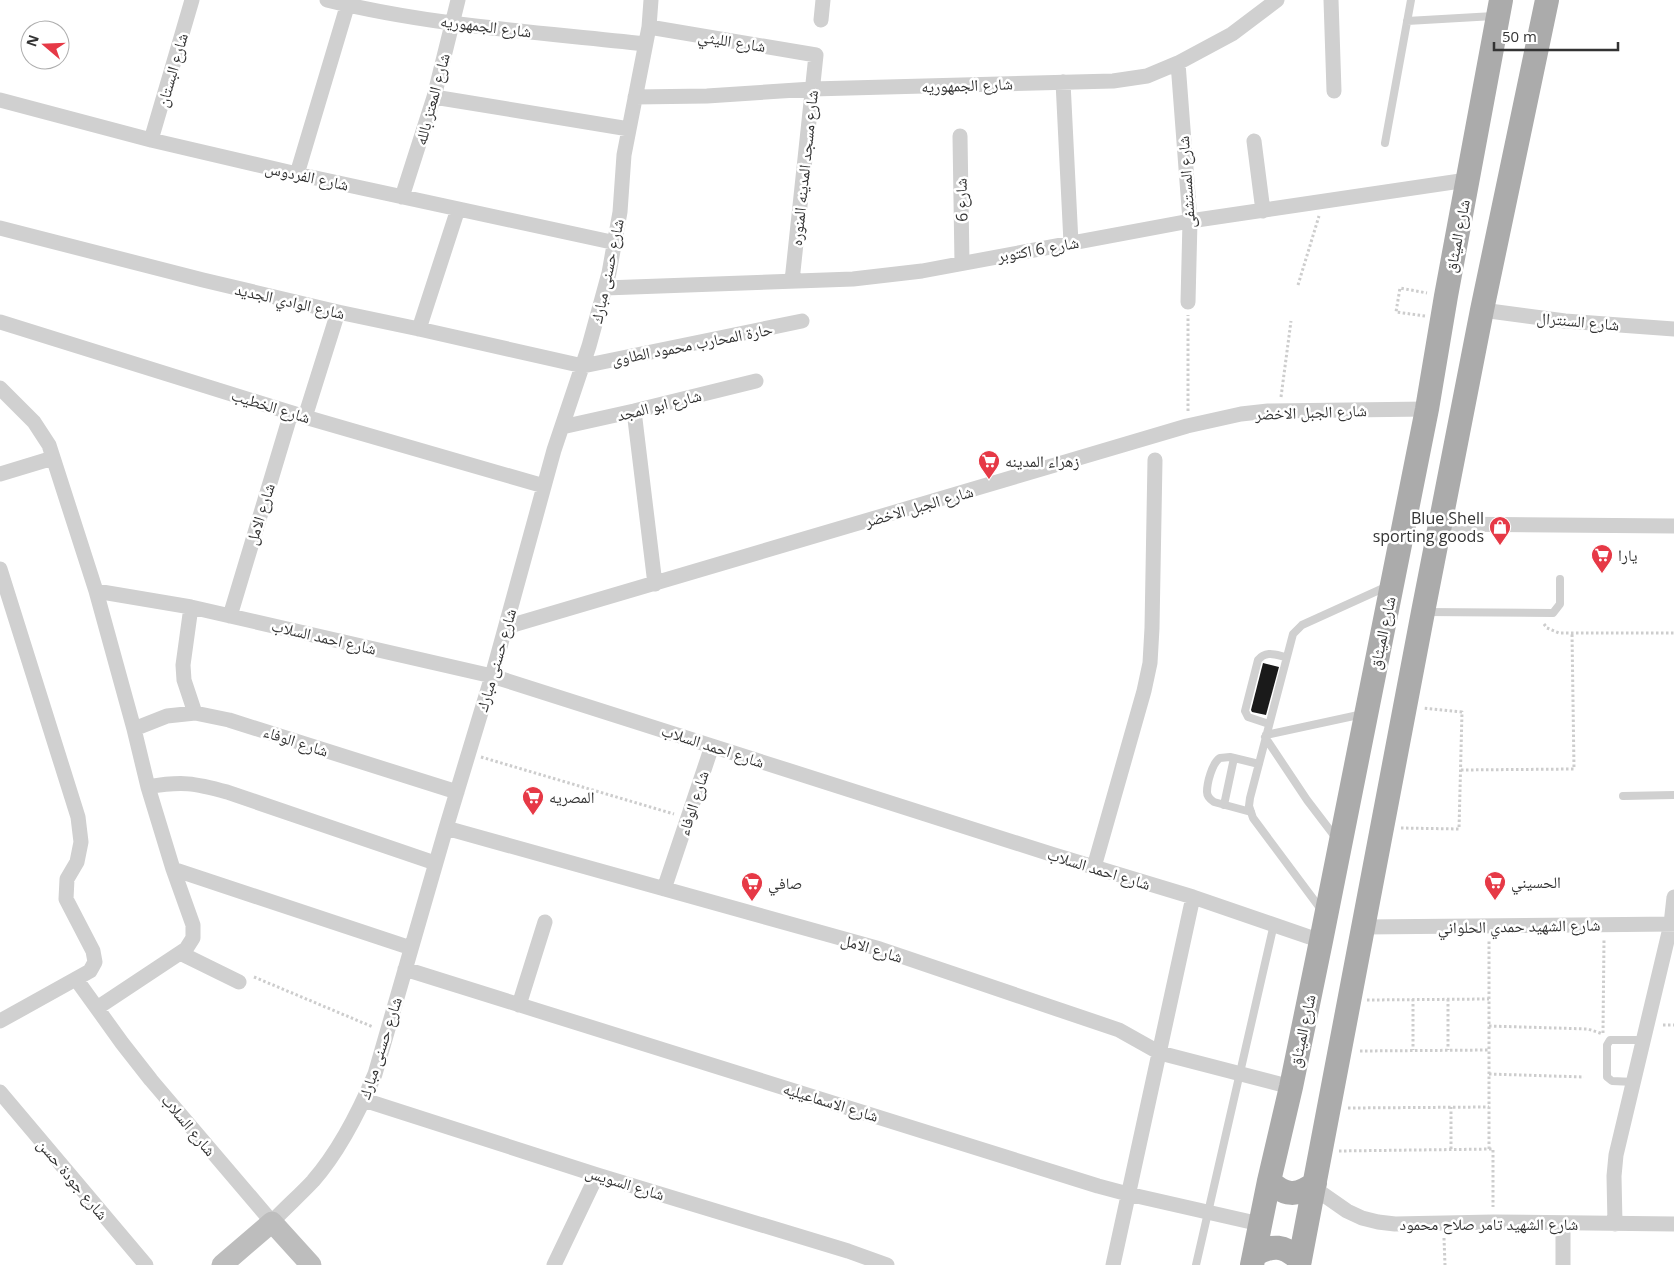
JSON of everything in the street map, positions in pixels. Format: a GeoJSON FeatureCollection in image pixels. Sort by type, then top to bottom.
{"type":"FeatureCollection","features":[{"type":"Feature","properties":{"kind":"main road"},"geometry":{"type":"LineString","coordinates":[[1300,1262],[1440,524],[1482,310],[1547,0]]}},
{"type":"Feature","properties":{"kind":"main road","name":"شارع الميثاق"},"geometry":{"type":"LineString","coordinates":[[1253,1260],[1291,1087],[1392,585],[1500,8]]}},
{"type":"Feature","properties":{"kind":"main road"},"geometry":{"type":"LineString","coordinates":[[1269,1181],[1278,1190],[1291,1193],[1305,1191],[1315,1186]]}},
{"type":"Feature","properties":{"kind":"main road"},"geometry":{"type":"LineString","coordinates":[[1253,1260],[1265,1248],[1278,1247],[1291,1251],[1300,1262]]}},
{"type":"Feature","properties":{"kind":"street","name":"شارع البستان"},"geometry":{"type":"LineString","coordinates":[[151,140],[192,0]]}},
{"type":"Feature","properties":{"kind":"street","name":"شارع الجمهوريه"},"geometry":{"type":"LineString","coordinates":[[327,0],[452,23],[645,44]]}},
{"type":"Feature","properties":{"kind":"street","name":"شارع المعتز بالله"},"geometry":{"type":"LineString","coordinates":[[402,197],[434,97],[458,0]]}},
{"type":"Feature","properties":{"kind":"street","name":"شارع حسنى مبارك"},"geometry":{"type":"LineString","coordinates":[[222,1265],[272,1222],[314,1180],[342,1142],[375,1074],[435,864],[492,676],[544,486],[605,288],[616,243],[624,155],[649,27],[651,0]]}},
{"type":"Feature","properties":{"kind":"street"},"geometry":{"type":"LineString","coordinates":[[821,20],[823,0]]}},
{"type":"Feature","properties":{"kind":"street","name":"شارع الجمهوريه"},"geometry":{"type":"LineString","coordinates":[[635,97],[707,96],[812,89],[1114,80],[1147,76],[1178,63],[1232,34],[1278,0]]}},
{"type":"Feature","properties":{"kind":"street"},"geometry":{"type":"LineString","coordinates":[[1331,0],[1334,91]]}},
{"type":"Feature","properties":{"kind":"street"},"geometry":{"type":"LineString","coordinates":[[297,174],[349,3]]}},
{"type":"Feature","properties":{"kind":"street","name":"شارع الليثي"},"geometry":{"type":"LineString","coordinates":[[649,27],[816,55]]}},
{"type":"Feature","properties":{"kind":"street","name":"شارع مسجد المدينه المنوره"},"geometry":{"type":"LineString","coordinates":[[792,281],[816,55]]}},
{"type":"Feature","properties":{"kind":"street","name":"شارع المستشفى"},"geometry":{"type":"LineString","coordinates":[[1178,63],[1190,221],[1188,302]]}},
{"type":"Feature","properties":{"kind":"street"},"geometry":{"type":"LineString","coordinates":[[1064,82],[1071,243]]}},
{"type":"Feature","properties":{"kind":"street"},"geometry":{"type":"LineString","coordinates":[[434,97],[629,129]]}},
{"type":"Feature","properties":{"kind":"street","name":"شارع الفردوس"},"geometry":{"type":"LineString","coordinates":[[0,100],[151,140],[297,174],[616,243]]}},
{"type":"Feature","properties":{"kind":"street","name":"شارع 6"},"geometry":{"type":"LineString","coordinates":[[960,136],[962,263]]}},
{"type":"Feature","properties":{"kind":"street"},"geometry":{"type":"LineString","coordinates":[[1254,141],[1263,211]]}},
{"type":"Feature","properties":{"kind":"street","name":"شارع 6 اكتوبر"},"geometry":{"type":"LineString","coordinates":[[605,288],[853,279],[888,276],[1190,221],[1467,180]]}},
{"type":"Feature","properties":{"kind":"street"},"geometry":{"type":"LineString","coordinates":[[420,328],[458,209]]}},
{"type":"Feature","properties":{"kind":"street","name":"شارع الوادي الجديد"},"geometry":{"type":"LineString","coordinates":[[0,228],[193,278],[582,366]]}},
{"type":"Feature","properties":{"kind":"street","name":"شارع السنترال"},"geometry":{"type":"LineString","coordinates":[[1482,310],[1556,320],[1674,329]]}},
{"type":"Feature","properties":{"kind":"street","name":"شارع الامل"},"geometry":{"type":"LineString","coordinates":[[230,616],[298,415],[338,312]]}},
{"type":"Feature","properties":{"kind":"street","name":"حارة المحارب محمود الطاوى"},"geometry":{"type":"LineString","coordinates":[[582,366],[802,321]]}},
{"type":"Feature","properties":{"kind":"street","name":"شارع الخطيب"},"geometry":{"type":"LineString","coordinates":[[0,322],[298,415],[544,486]]}},
{"type":"Feature","properties":{"kind":"street","name":"شارع ابو المجد"},"geometry":{"type":"LineString","coordinates":[[562,427],[756,380]]}},
{"type":"Feature","properties":{"kind":"street"},"geometry":{"type":"LineString","coordinates":[[0,388],[34,422],[49,445],[96,591],[148,787],[173,869],[193,925],[192,938],[186,949],[97,1008]]}},
{"type":"Feature","properties":{"kind":"street","name":"شارع الجبل الاخضر"},"geometry":{"type":"LineString","coordinates":[[506,627],[1188,426],[1240,414],[1279,410],[1426,409]]}},
{"type":"Feature","properties":{"kind":"street"},"geometry":{"type":"LineString","coordinates":[[634,411],[655,584]]}},
{"type":"Feature","properties":{"kind":"street"},"geometry":{"type":"LineString","coordinates":[[0,474],[53,458]]}},
{"type":"Feature","properties":{"kind":"street"},"geometry":{"type":"LineString","coordinates":[[1094,867],[1144,691],[1150,663],[1155,460]]}},
{"type":"Feature","properties":{"kind":"street"},"geometry":{"type":"LineString","coordinates":[[1440,524],[1674,526]]}},
{"type":"Feature","properties":{"kind":"street"},"geometry":{"type":"LineString","coordinates":[[0,569],[78,817],[81,842],[77,862],[67,879],[66,899],[93,951],[95,962],[90,971],[0,1021]]}},
{"type":"Feature","properties":{"kind":"street","name":"شارع احمد السلاب"},"geometry":{"type":"LineString","coordinates":[[96,591],[190,607],[492,676],[1194,897],[1320,941]]}},
{"type":"Feature","properties":{"kind":"street"},"geometry":{"type":"LineString","coordinates":[[190,607],[183,665],[184,680],[196,713]]}},
{"type":"Feature","properties":{"kind":"street","name":"شارع الوفاء"},"geometry":{"type":"LineString","coordinates":[[134,729],[167,716],[196,713],[229,720],[457,792]]}},
{"type":"Feature","properties":{"kind":"street","name":"شارع الوفاء"},"geometry":{"type":"LineString","coordinates":[[664,889],[712,746]]}},
{"type":"Feature","properties":{"kind":"street"},"geometry":{"type":"LineString","coordinates":[[148,787],[173,782],[203,785],[435,864]]}},
{"type":"Feature","properties":{"kind":"street","name":"شارع الامل"},"geometry":{"type":"LineString","coordinates":[[446,828],[880,949],[1119,1030],[1160,1053],[1291,1087]]}},
{"type":"Feature","properties":{"kind":"street"},"geometry":{"type":"LineString","coordinates":[[173,869],[411,948]]}},
{"type":"Feature","properties":{"kind":"street"},"geometry":{"type":"LineString","coordinates":[[1113,1265],[1194,897]]}},
{"type":"Feature","properties":{"kind":"street"},"geometry":{"type":"LineString","coordinates":[[1615,1224],[1614,1176],[1616,1155],[1673,924],[1674,897]]}},
{"type":"Feature","properties":{"kind":"street"},"geometry":{"type":"LineString","coordinates":[[519,1005],[545,922]]}},
{"type":"Feature","properties":{"kind":"street","name":"شارع الشهيد حمدي الحلواني"},"geometry":{"type":"LineString","coordinates":[[1364,927],[1673,924]]}},
{"type":"Feature","properties":{"kind":"street"},"geometry":{"type":"LineString","coordinates":[[180,953],[239,982]]}},
{"type":"Feature","properties":{"kind":"street","name":"شارع الاسماعيليه"},"geometry":{"type":"LineString","coordinates":[[405,969],[1128,1194],[1260,1224]]}},
{"type":"Feature","properties":{"kind":"street","name":"شارع السلاب"},"geometry":{"type":"LineString","coordinates":[[76,979],[151,1080],[311,1265]]}},
{"type":"Feature","properties":{"kind":"street","name":"شارع جودة حسن"},"geometry":{"type":"LineString","coordinates":[[0,1092],[146,1265]]}},
{"type":"Feature","properties":{"kind":"street","name":"شارع السويس"},"geometry":{"type":"LineString","coordinates":[[364,1100],[598,1175],[845,1258],[887,1265]]}},
{"type":"Feature","properties":{"kind":"street"},"geometry":{"type":"LineString","coordinates":[[554,1265],[598,1175]]}},
{"type":"Feature","properties":{"kind":"street","name":"شارع الشهيد تامر صلاح محمود"},"geometry":{"type":"LineString","coordinates":[[1315,1186],[1347,1211],[1362,1218],[1395,1224],[1493,1222],[1674,1224]]}},
{"type":"Feature","properties":{"kind":"street"},"geometry":{"type":"LineString","coordinates":[[1563,1223],[1563,1265]]}},
{"type":"Feature","properties":{"kind":"lane"},"geometry":{"type":"LineString","coordinates":[[1385,143],[1411,0]]}},
{"type":"Feature","properties":{"kind":"lane"},"geometry":{"type":"LineString","coordinates":[[1407,21],[1500,8]]}},
{"type":"Feature","properties":{"kind":"lane"},"geometry":{"type":"LineString","coordinates":[[1423,612],[1553,613],[1559,608],[1560,579]]}},
{"type":"Feature","properties":{"kind":"lane"},"geometry":{"type":"LineString","coordinates":[[1326,916],[1256,823],[1250,812],[1250,798],[1293,634],[1302,625],[1392,585]]}},
{"type":"Feature","properties":{"kind":"lane"},"geometry":{"type":"LineString","coordinates":[[1269,724],[1248,717],[1245,711],[1258,660],[1262,655],[1269,653],[1286,657]]}},
{"type":"Feature","properties":{"kind":"lane"},"geometry":{"type":"LineString","coordinates":[[1266,736],[1365,714]]}},
{"type":"Feature","properties":{"kind":"lane"},"geometry":{"type":"LineString","coordinates":[[1266,736],[1307,800],[1340,843]]}},
{"type":"Feature","properties":{"kind":"lane"},"geometry":{"type":"LineString","coordinates":[[1250,812],[1214,802],[1207,792],[1212,770],[1216,761],[1220,758],[1225,756],[1259,764]]}},
{"type":"Feature","properties":{"kind":"lane"},"geometry":{"type":"LineString","coordinates":[[1224,805],[1234,758]]}},
{"type":"Feature","properties":{"kind":"lane"},"geometry":{"type":"LineString","coordinates":[[1623,796],[1674,794]]}},
{"type":"Feature","properties":{"kind":"lane"},"geometry":{"type":"LineString","coordinates":[[1196,1265],[1274,924]]}},
{"type":"Feature","properties":{"kind":"lane"},"geometry":{"type":"LineString","coordinates":[[1634,1082],[1612,1081],[1606,1078],[1607,1045],[1610,1040],[1644,1040]]}},
{"type":"Feature","properties":{"kind":"path"},"geometry":{"type":"LineString","coordinates":[[1298,284],[1324,201]]}},
{"type":"Feature","properties":{"kind":"path"},"geometry":{"type":"LineString","coordinates":[[1396,312],[1400,288],[1446,296]]}},
{"type":"Feature","properties":{"kind":"path"},"geometry":{"type":"LineString","coordinates":[[1188,302],[1188,426]]}},
{"type":"Feature","properties":{"kind":"path"},"geometry":{"type":"LineString","coordinates":[[1279,410],[1291,321]]}},
{"type":"Feature","properties":{"kind":"path"},"geometry":{"type":"LineString","coordinates":[[1536,614],[1547,628],[1559,633],[1674,633]]}},
{"type":"Feature","properties":{"kind":"path"},"geometry":{"type":"LineString","coordinates":[[1461,770],[1574,769],[1572,633]]}},
{"type":"Feature","properties":{"kind":"path"},"geometry":{"type":"LineString","coordinates":[[1383,827],[1459,829],[1462,712],[1406,706]]}},
{"type":"Feature","properties":{"kind":"path"},"geometry":{"type":"LineString","coordinates":[[469,753],[688,818]]}},
{"type":"Feature","properties":{"kind":"path"},"geometry":{"type":"LineString","coordinates":[[1602,1033],[1605,925]]}},
{"type":"Feature","properties":{"kind":"path"},"geometry":{"type":"LineString","coordinates":[[1489,1149],[1490,926]]}},
{"type":"Feature","properties":{"kind":"path"},"geometry":{"type":"LineString","coordinates":[[239,982],[241,982],[246,974],[387,1032]]}},
{"type":"Feature","properties":{"kind":"path"},"geometry":{"type":"LineString","coordinates":[[1413,999],[1413,1050]]}},
{"type":"Feature","properties":{"kind":"path"},"geometry":{"type":"LineString","coordinates":[[1448,999],[1448,1050]]}},
{"type":"Feature","properties":{"kind":"path"},"geometry":{"type":"LineString","coordinates":[[1350,1001],[1489,999]]}},
{"type":"Feature","properties":{"kind":"path"},"geometry":{"type":"LineString","coordinates":[[1489,1026],[1588,1029],[1602,1033],[1610,1040]]}},
{"type":"Feature","properties":{"kind":"path"},"geometry":{"type":"LineString","coordinates":[[1340,1051],[1489,1050]]}},
{"type":"Feature","properties":{"kind":"path"},"geometry":{"type":"LineString","coordinates":[[1489,1074],[1584,1077]]}},
{"type":"Feature","properties":{"kind":"path"},"geometry":{"type":"LineString","coordinates":[[1451,1107],[1451,1149]]}},
{"type":"Feature","properties":{"kind":"path"},"geometry":{"type":"LineString","coordinates":[[1330,1109],[1489,1107]]}},
{"type":"Feature","properties":{"kind":"path"},"geometry":{"type":"LineString","coordinates":[[1321,1151],[1493,1149],[1493,1222]]}},
{"type":"Feature","properties":{"kind":"path"},"geometry":{"type":"LineString","coordinates":[[1444,1223],[1445,1265]]}},
{"type":"Feature","properties":{"kind":"building"},"geometry":{"type":"Polygon","coordinates":[[[1263,663],[1279,667],[1266,715],[1252,712],[1251,710],[1263,663]]]}},
{"type":"Feature","properties":{"kind":"place","name":"زهراء المدينه"},"geometry":{"type":"Point","coordinates":[989,480]}},
{"type":"Feature","properties":{"kind":"place","name":"Blue Shell sporting goods"},"geometry":{"type":"Point","coordinates":[1500,546]}},
{"type":"Feature","properties":{"kind":"place","name":"يارا"},"geometry":{"type":"Point","coordinates":[1602,574]}},
{"type":"Feature","properties":{"kind":"place","name":"المصريه"},"geometry":{"type":"Point","coordinates":[533,816]}},
{"type":"Feature","properties":{"kind":"place","name":"الحسيني"},"geometry":{"type":"Point","coordinates":[1495,901]}},
{"type":"Feature","properties":{"kind":"place","name":"صافي"},"geometry":{"type":"Point","coordinates":[752,902]}}]}
